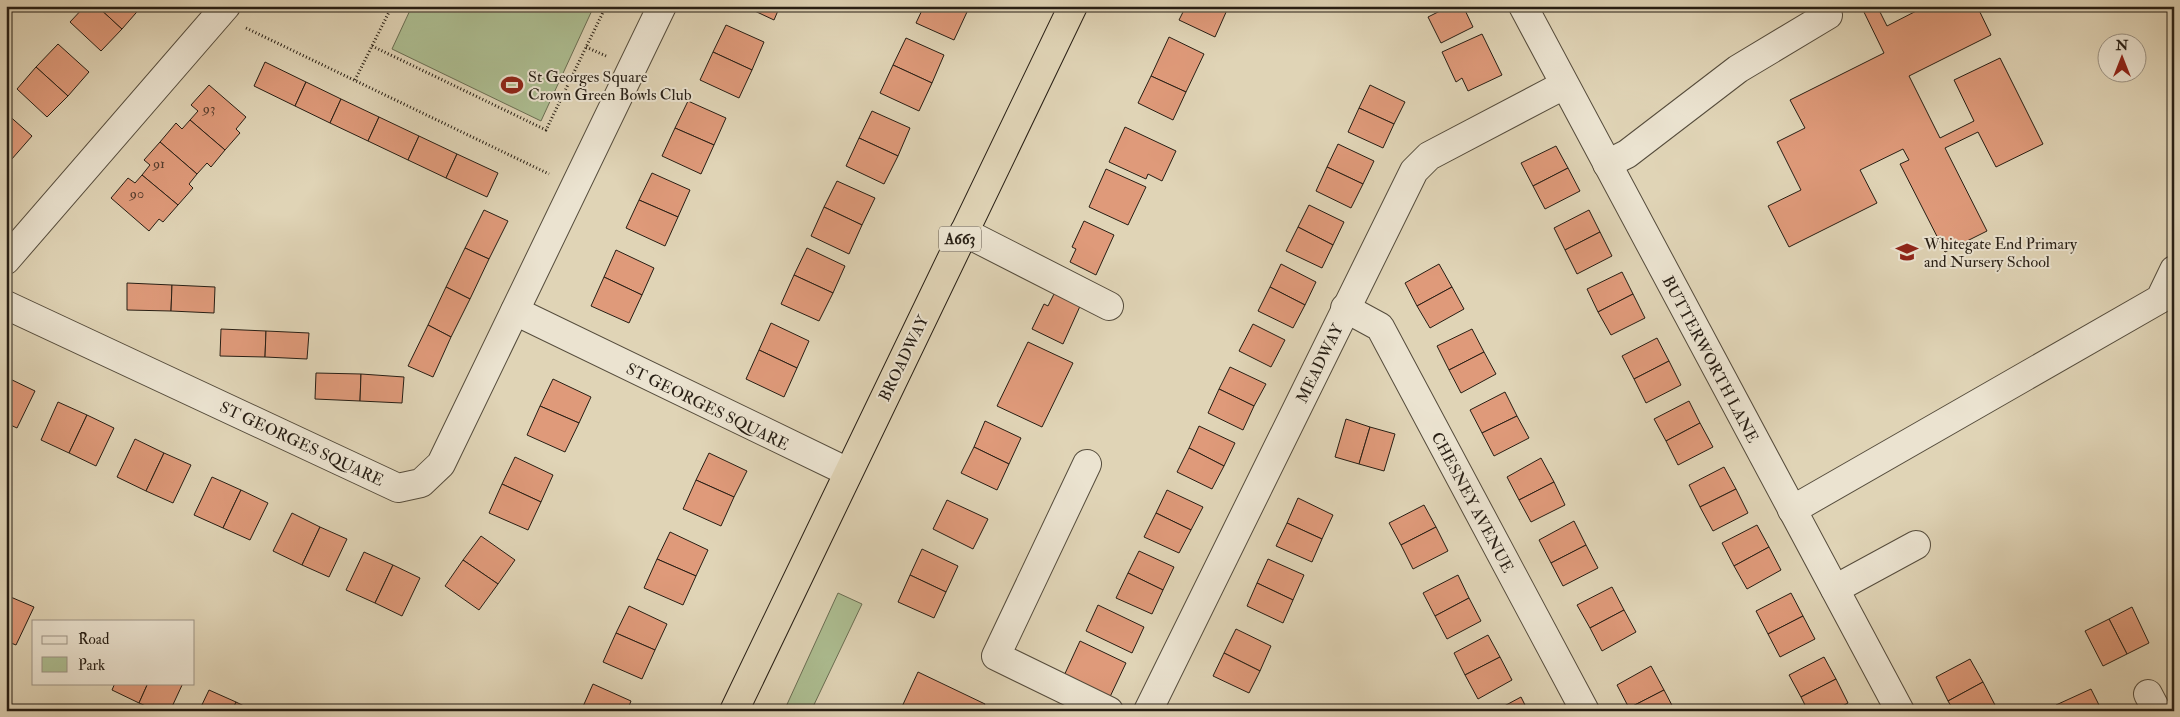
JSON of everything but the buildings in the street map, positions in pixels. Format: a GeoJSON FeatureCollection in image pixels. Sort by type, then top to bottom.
{"type":"FeatureCollection","features":[{"type":"Feature","properties":{"kind":"highway","name":"BROADWAY"},"geometry":{"type":"LineString","coordinates":[[734,711],[1073,6]]}},
{"type":"Feature","properties":{"kind":"street","name":"ST GEORGES SQUARE"},"geometry":{"type":"LineString","coordinates":[[6,305],[398,488],[421,483],[441,464],[662,6]]}},
{"type":"Feature","properties":{"kind":"street","name":"BUTTERWORTH LANE"},"geometry":{"type":"LineString","coordinates":[[1523,6],[1900,711]]}},
{"type":"Feature","properties":{"kind":"street"},"geometry":{"type":"LineString","coordinates":[[1607,164],[1626,154],[1738,69],[1828,15]]}},
{"type":"Feature","properties":{"kind":"street"},"geometry":{"type":"LineString","coordinates":[[6,260],[233,16]]}},
{"type":"Feature","properties":{"kind":"street","name":"MEADWAY"},"geometry":{"type":"LineString","coordinates":[[1148,711],[1414,171],[1429,156],[1564,85]]}},
{"type":"Feature","properties":{"kind":"street"},"geometry":{"type":"LineString","coordinates":[[964,232],[1109,306]]}},
{"type":"Feature","properties":{"kind":"street"},"geometry":{"type":"LineString","coordinates":[[1792,510],[2160,299],[2174,270]]}},
{"type":"Feature","properties":{"kind":"street","name":"CHESNEY AVENUE"},"geometry":{"type":"LineString","coordinates":[[1345,308],[1380,327],[1585,711]]}},
{"type":"Feature","properties":{"kind":"street","name":"ST GEORGES SQUARE"},"geometry":{"type":"LineString","coordinates":[[515,311],[572,341],[848,472]]}},
{"type":"Feature","properties":{"kind":"street"},"geometry":{"type":"LineString","coordinates":[[1087,464],[996,656],[1109,711]]}},
{"type":"Feature","properties":{"kind":"street"},"geometry":{"type":"LineString","coordinates":[[1835,589],[1916,545]]}},
{"type":"Feature","properties":{"kind":"path"},"geometry":{"type":"LineString","coordinates":[[355,80],[392,6]]}},
{"type":"Feature","properties":{"kind":"path"},"geometry":{"type":"LineString","coordinates":[[372,46],[546,130],[606,6]]}},
{"type":"Feature","properties":{"kind":"path"},"geometry":{"type":"LineString","coordinates":[[233,16],[355,80],[552,175]]}},
{"type":"Feature","properties":{"kind":"path"},"geometry":{"type":"LineString","coordinates":[[586,47],[610,58]]}},
{"type":"Feature","properties":{"kind":"green space","name":"St Georges Square Crown Green Bowls Club"},"geometry":{"type":"Polygon","coordinates":[[[412,6],[594,6],[541,121],[392,49],[412,6]]]}},
{"type":"Feature","properties":{"kind":"green space"},"geometry":{"type":"Polygon","coordinates":[[[838,593],[862,604],[811,711],[784,711],[838,593]]]}},
{"type":"Feature","properties":{"kind":"place","name":"St Georges Square Crown Green Bowls Club"},"geometry":{"type":"Point","coordinates":[512,85]}},
{"type":"Feature","properties":{"kind":"place","name":"Whitegate End Primary and Nursery School"},"geometry":{"type":"Point","coordinates":[1907,252]}}]}
